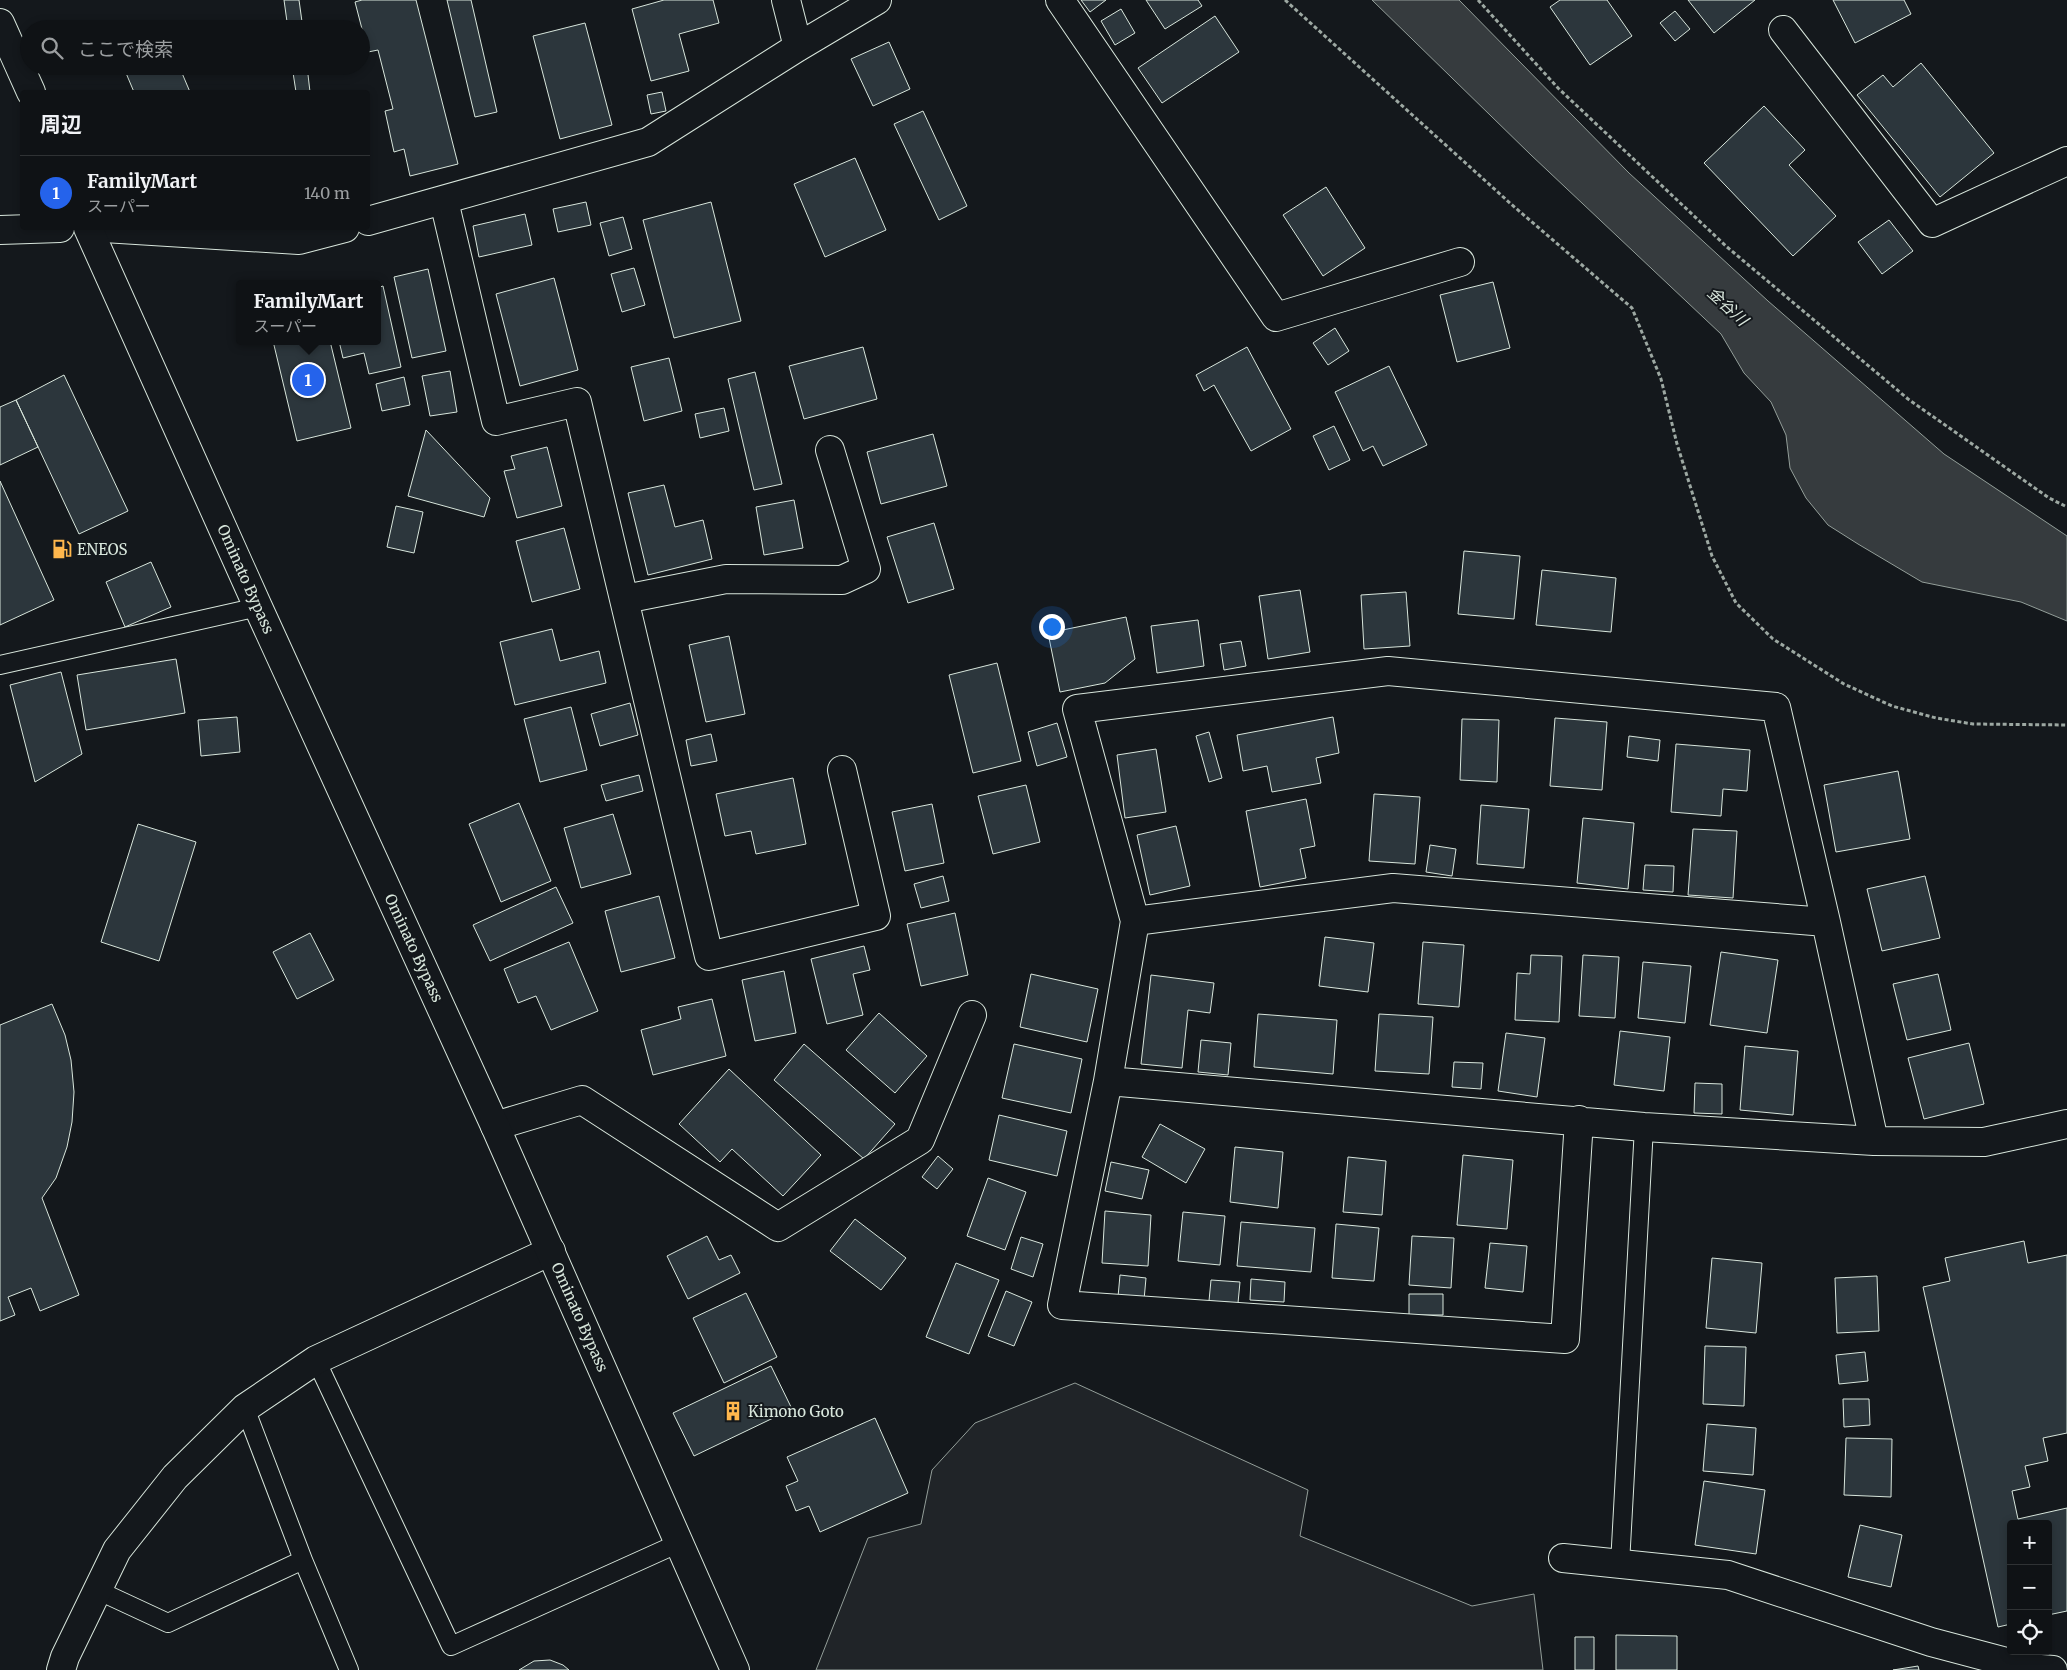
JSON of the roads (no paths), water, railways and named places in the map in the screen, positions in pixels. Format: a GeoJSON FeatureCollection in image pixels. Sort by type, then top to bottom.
{"type":"FeatureCollection","features":[{"type":"Feature","properties":{"kind":"main road"},"geometry":{"type":"LineString","coordinates":[[786,0],[798,47]]}},
{"type":"Feature","properties":{"kind":"main road"},"geometry":{"type":"LineString","coordinates":[[370,220],[648,142],[798,47],[877,0]]}},
{"type":"Feature","properties":{"kind":"main road"},"geometry":{"type":"LineString","coordinates":[[1060,0],[1276,317],[1460,262]]}},
{"type":"Feature","properties":{"kind":"main road"},"geometry":{"type":"LineString","coordinates":[[0,23],[20,68]]}},
{"type":"Feature","properties":{"kind":"main road"},"geometry":{"type":"LineString","coordinates":[[1783,30],[1932,223],[2067,161]]}},
{"type":"Feature","properties":{"kind":"main road"},"geometry":{"type":"LineString","coordinates":[[23,75],[30,90]]}},
{"type":"Feature","properties":{"kind":"main road"},"geometry":{"type":"LineString","coordinates":[[444,201],[496,420],[577,402],[708,956],[876,916],[842,770]]}},
{"type":"Feature","properties":{"kind":"main road"},"geometry":{"type":"LineString","coordinates":[[0,230],[20,229]]}},
{"type":"Feature","properties":{"kind":"main road","name":"Ominato Bypass"},"geometry":{"type":"LineString","coordinates":[[89,230],[258,607],[496,1126],[735,1670]]}},
{"type":"Feature","properties":{"kind":"main road"},"geometry":{"type":"LineString","coordinates":[[136,230],[299,240],[337,230]]}},
{"type":"Feature","properties":{"kind":"main road"},"geometry":{"type":"LineString","coordinates":[[625,599],[726,579],[842,580],[866,569],[830,450]]}},
{"type":"Feature","properties":{"kind":"main road"},"geometry":{"type":"LineString","coordinates":[[1579,1120],[1565,1339],[1062,1305],[1108,1081],[1135,921],[1077,709],[1388,671],[1776,707],[1874,1141]]}},
{"type":"Feature","properties":{"kind":"main road"},"geometry":{"type":"LineString","coordinates":[[1135,921],[1393,888],[1826,922]]}},
{"type":"Feature","properties":{"kind":"main road"},"geometry":{"type":"LineString","coordinates":[[496,1126],[582,1100],[778,1227],[920,1140],[972,1015]]}},
{"type":"Feature","properties":{"kind":"main road"},"geometry":{"type":"LineString","coordinates":[[1108,1081],[1644,1126],[1874,1141],[1984,1142],[2067,1124]]}},
{"type":"Feature","properties":{"kind":"main road"},"geometry":{"type":"LineString","coordinates":[[61,1670],[65,1657],[117,1550],[175,1477],[245,1408],[316,1360],[551,1251]]}},
{"type":"Feature","properties":{"kind":"main road"},"geometry":{"type":"LineString","coordinates":[[1563,1558],[1728,1575],[1930,1642],[2029,1668],[2053,1670]]}},
{"type":"Feature","properties":{"kind":"lane"},"geometry":{"type":"LineString","coordinates":[[0,665],[258,607]]}},
{"type":"Feature","properties":{"kind":"lane"},"geometry":{"type":"LineString","coordinates":[[1620,1564],[1644,1126]]}},
{"type":"Feature","properties":{"kind":"lane"},"geometry":{"type":"LineString","coordinates":[[316,1360],[451,1646],[679,1543]]}},
{"type":"Feature","properties":{"kind":"lane"},"geometry":{"type":"LineString","coordinates":[[245,1408],[303,1560],[349,1670]]}},
{"type":"Feature","properties":{"kind":"lane"},"geometry":{"type":"LineString","coordinates":[[98,1590],[168,1623],[303,1560]]}},
{"type":"Feature","properties":{"kind":"water","name":"金谷川"},"geometry":{"type":"Polygon","coordinates":[[[1372,0],[1459,0],[1629,173],[1768,301],[1944,454],[2067,536],[2067,621],[2021,602],[1922,582],[1828,525],[1806,498],[1790,468],[1786,435],[1771,402],[1744,373],[1721,334],[1531,155],[1372,0]]]}},
{"type":"Feature","properties":{"kind":"place","name":"FamilyMart"},"geometry":{"type":"Point","coordinates":[308,380]}},
{"type":"Feature","properties":{"kind":"place","name":"ENEOS"},"geometry":{"type":"Point","coordinates":[62,549]}},
{"type":"Feature","properties":{"kind":"place","name":"Kimono Goto"},"geometry":{"type":"Point","coordinates":[733,1411]}}]}
